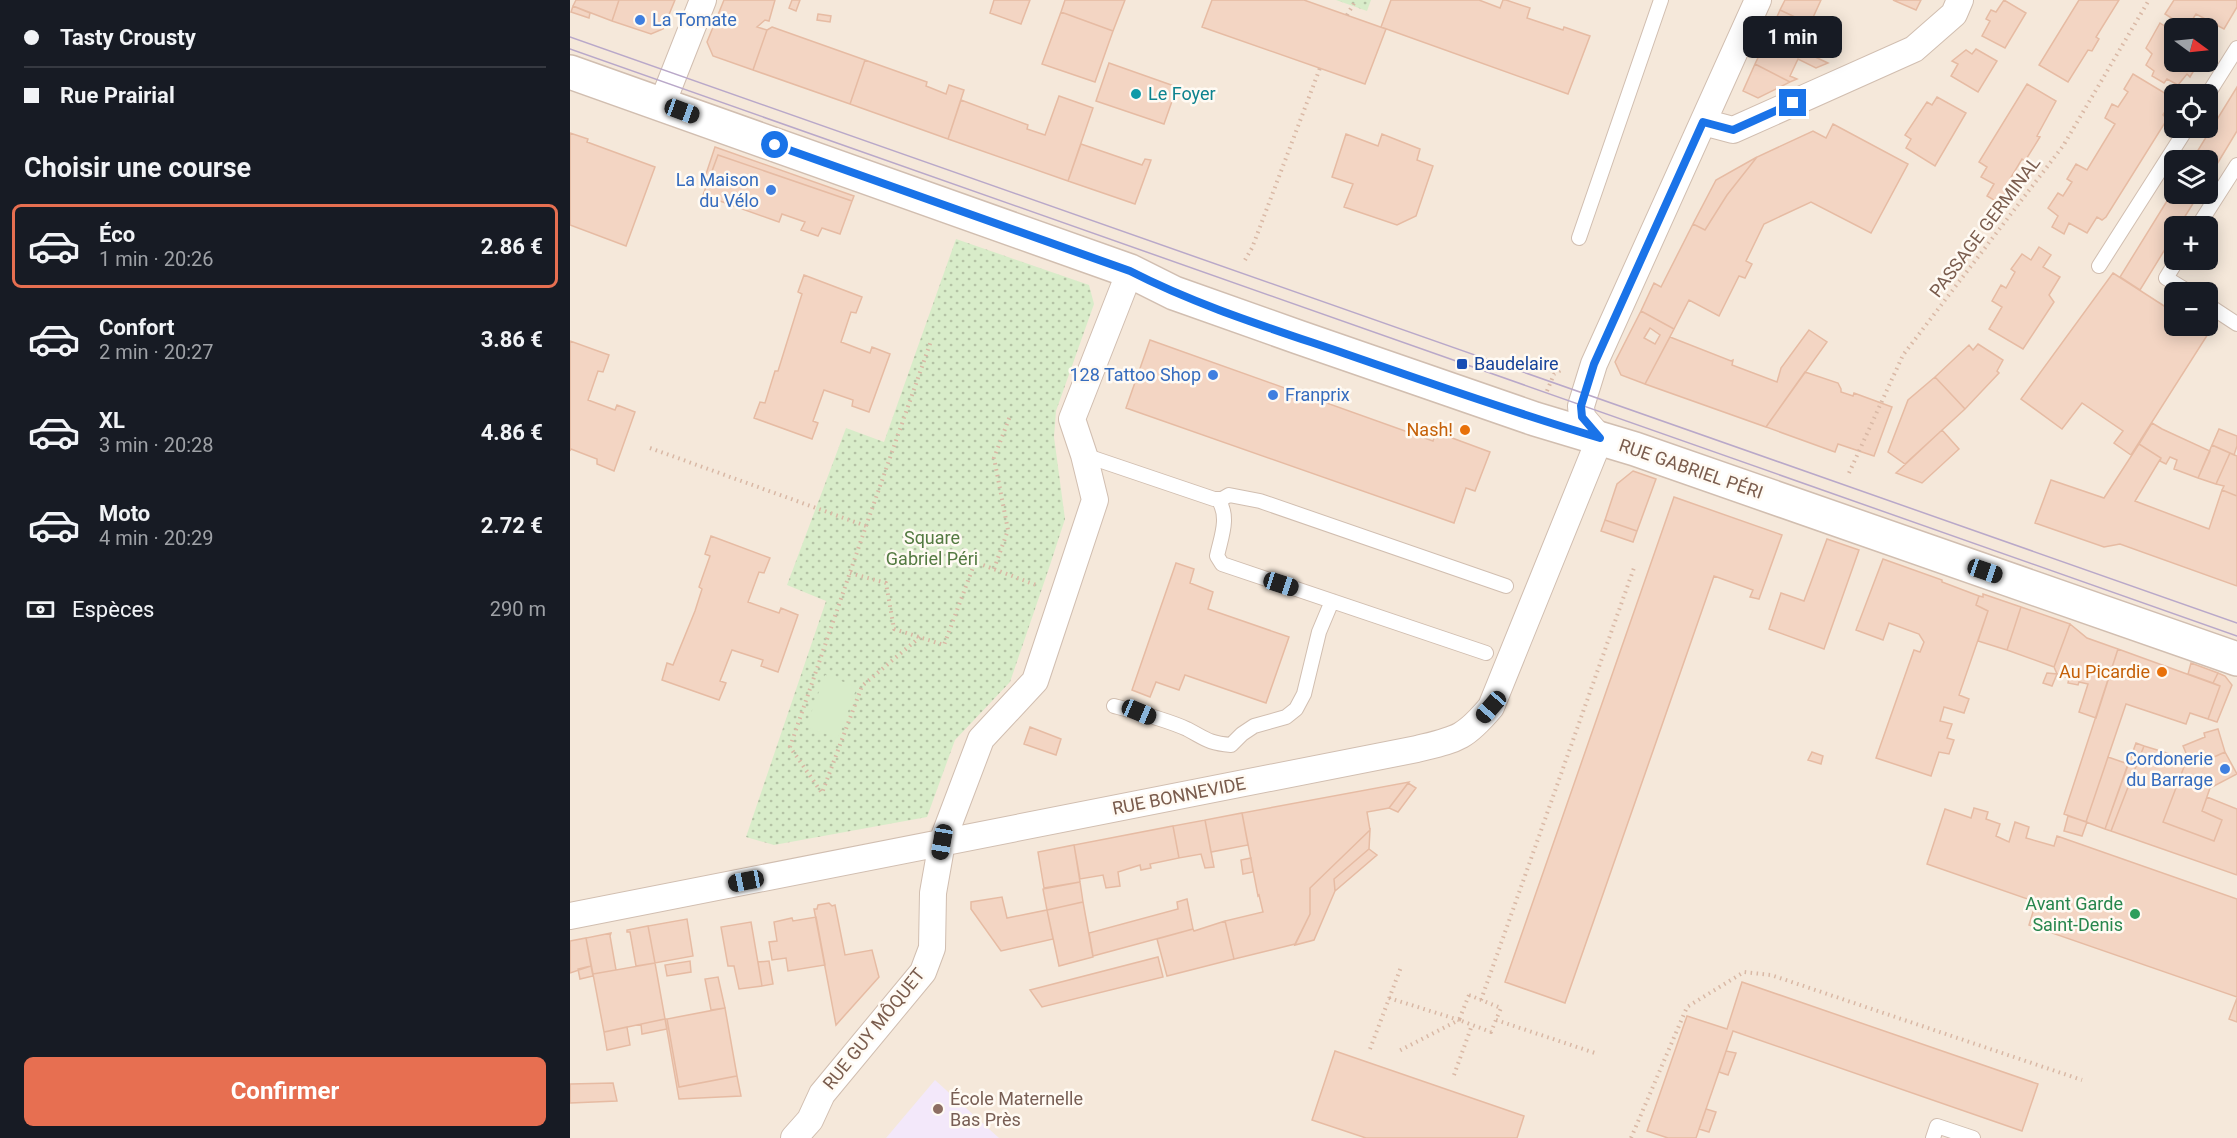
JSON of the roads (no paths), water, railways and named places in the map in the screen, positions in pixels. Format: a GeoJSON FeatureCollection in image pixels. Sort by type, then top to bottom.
{"type":"FeatureCollection","features":[{"type":"Feature","properties":{"kind":"street"},"geometry":{"type":"LineString","coordinates":[[662,104],[703,0]]}},
{"type":"Feature","properties":{"kind":"street"},"geometry":{"type":"LineString","coordinates":[[1600,438],[1582,417],[1581,406],[1594,364],[1756,0]]}},
{"type":"Feature","properties":{"kind":"street"},"geometry":{"type":"LineString","coordinates":[[1703,122],[1733,130],[1914,49],[1954,14],[1960,0]]}},
{"type":"Feature","properties":{"kind":"street","name":"RUE GABRIEL PÉRI"},"geometry":{"type":"LineString","coordinates":[[570,72],[1130,271],[1174,293],[1275,329],[1524,415],[1600,438],[2237,659]]}},
{"type":"Feature","properties":{"kind":"street","name":"RUE GUY MÔQUET"},"geometry":{"type":"LineString","coordinates":[[794,1138],[810,1120],[822,1094],[923,972],[932,948],[933,893],[942,842],[981,739],[1035,681],[1095,500],[1072,419],[1130,271]]}},
{"type":"Feature","properties":{"kind":"street","name":"RUE BONNEVIDE"},"geometry":{"type":"LineString","coordinates":[[570,916],[1455,740],[1473,728],[1491,707],[1600,438]]}},
{"type":"Feature","properties":{"kind":"lane"},"geometry":{"type":"LineString","coordinates":[[1579,238],[1661,0]]}},
{"type":"Feature","properties":{"kind":"lane"},"geometry":{"type":"LineString","coordinates":[[2214,84],[2237,48]]}},
{"type":"Feature","properties":{"kind":"lane"},"geometry":{"type":"LineString","coordinates":[[2099,266],[2181,138]]}},
{"type":"Feature","properties":{"kind":"lane"},"geometry":{"type":"LineString","coordinates":[[2204,216],[2237,165]]}},
{"type":"Feature","properties":{"kind":"lane"},"geometry":{"type":"LineString","coordinates":[[2171,270],[2166,278],[2173,282]]}},
{"type":"Feature","properties":{"kind":"lane"},"geometry":{"type":"LineString","coordinates":[[2218,312],[2237,324]]}},
{"type":"Feature","properties":{"kind":"lane"},"geometry":{"type":"LineString","coordinates":[[1084,455],[1218,499],[1225,519],[1217,556],[1222,564],[1486,653]]}},
{"type":"Feature","properties":{"kind":"lane"},"geometry":{"type":"LineString","coordinates":[[1218,499],[1229,495],[1260,501],[1506,586]]}},
{"type":"Feature","properties":{"kind":"lane"},"geometry":{"type":"LineString","coordinates":[[1114,706],[1139,712],[1186,729],[1199,738],[1217,744],[1231,745],[1254,726],[1286,717],[1296,709],[1304,694],[1321,625],[1332,601]]}},
{"type":"Feature","properties":{"kind":"lane"},"geometry":{"type":"LineString","coordinates":[[1935,1132],[1973,1138]]}},
{"type":"Feature","properties":{"kind":"tram line"},"geometry":{"type":"LineString","coordinates":[[570,37],[2237,623]]}},
{"type":"Feature","properties":{"kind":"tram line"},"geometry":{"type":"LineString","coordinates":[[570,49],[2237,636]]}},
{"type":"Feature","properties":{"kind":"place","name":"La Tomate"},"geometry":{"type":"Point","coordinates":[640,20]}},
{"type":"Feature","properties":{"kind":"place","name":"Le Foyer"},"geometry":{"type":"Point","coordinates":[1136,94]}},
{"type":"Feature","properties":{"kind":"place","name":"La Maison du Vélo"},"geometry":{"type":"Point","coordinates":[771,190]}},
{"type":"Feature","properties":{"kind":"place","name":"Baudelaire"},"geometry":{"type":"Point","coordinates":[1462,364]}},
{"type":"Feature","properties":{"kind":"place","name":"128 Tattoo Shop"},"geometry":{"type":"Point","coordinates":[1213,375]}},
{"type":"Feature","properties":{"kind":"place","name":"Franprix"},"geometry":{"type":"Point","coordinates":[1273,395]}},
{"type":"Feature","properties":{"kind":"place","name":"Nash!"},"geometry":{"type":"Point","coordinates":[1465,430]}},
{"type":"Feature","properties":{"kind":"place","name":"Au Picardie"},"geometry":{"type":"Point","coordinates":[2162,672]}},
{"type":"Feature","properties":{"kind":"place","name":"Cordonerie du Barrage"},"geometry":{"type":"Point","coordinates":[2225,769]}},
{"type":"Feature","properties":{"kind":"place","name":"Avant Garde Saint-Denis"},"geometry":{"type":"Point","coordinates":[2135,914]}},
{"type":"Feature","properties":{"kind":"place","name":"École Maternelle Bas Près"},"geometry":{"type":"Point","coordinates":[938,1109]}},
{"type":"Feature","properties":{"kind":"park label","name":"Square Gabriel Péri"},"geometry":{"type":"Point","coordinates":[932,548]}}]}
